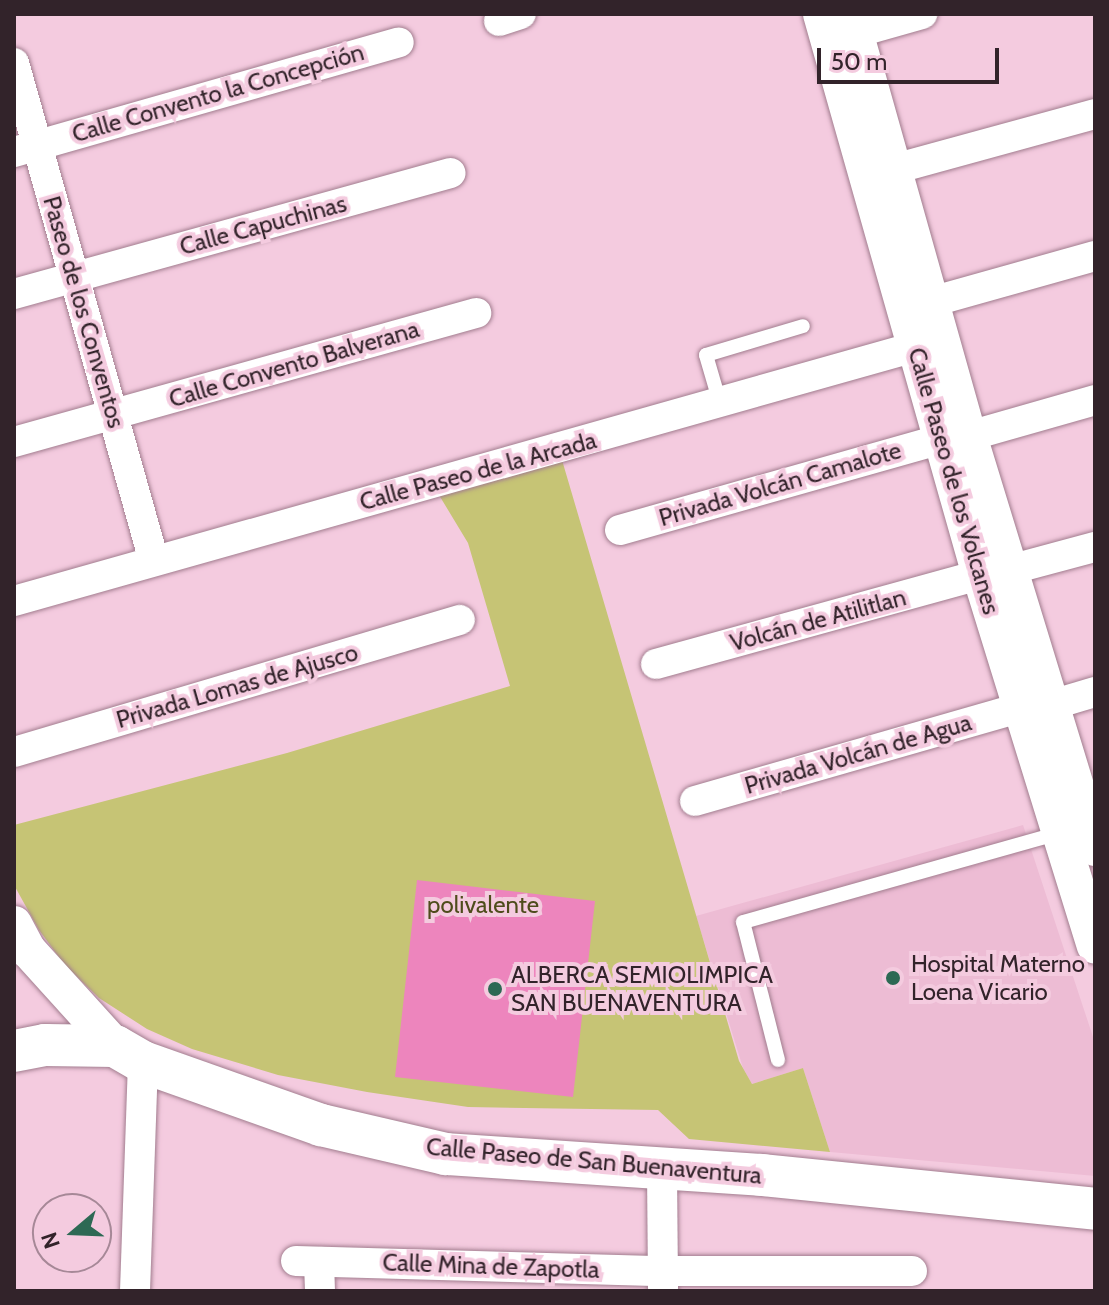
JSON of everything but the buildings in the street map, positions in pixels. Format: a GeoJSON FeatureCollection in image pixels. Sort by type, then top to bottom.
{"type":"FeatureCollection","features":[{"type":"Feature","properties":{"kind":"main road","name":"Calle Paseo de San Buenaventura"},"geometry":{"type":"LineString","coordinates":[[14,1051],[45,1045],[129,1054],[321,1125],[446,1154],[762,1175],[1095,1209]]}},
{"type":"Feature","properties":{"kind":"street","name":"Calle Paseo de los Volcanes"},"geometry":{"type":"LineString","coordinates":[[821,14],[929,344],[1036,706],[1095,848]]}},
{"type":"Feature","properties":{"kind":"street"},"geometry":{"type":"LineString","coordinates":[[852,24],[922,14]]}},
{"type":"Feature","properties":{"kind":"street","name":"Calle Paseo de los Volcanes"},"geometry":{"type":"LineString","coordinates":[[852,24],[931,302],[929,344]]}},
{"type":"Feature","properties":{"kind":"street","name":"Calle Convento la Concepción"},"geometry":{"type":"LineString","coordinates":[[26,148],[399,42]]}},
{"type":"Feature","properties":{"kind":"street","name":"Paseo de los Conventos"},"geometry":{"type":"LineString","coordinates":[[14,63],[26,148],[74,277],[154,561]]}},
{"type":"Feature","properties":{"kind":"street"},"geometry":{"type":"LineString","coordinates":[[894,169],[1095,114]]}},
{"type":"Feature","properties":{"kind":"street","name":"Calle Capuchinas"},"geometry":{"type":"LineString","coordinates":[[14,294],[451,173]]}},
{"type":"Feature","properties":{"kind":"street"},"geometry":{"type":"LineString","coordinates":[[931,302],[1095,256]]}},
{"type":"Feature","properties":{"kind":"street","name":"Calle Convento Balverana"},"geometry":{"type":"LineString","coordinates":[[14,442],[476,313]]}},
{"type":"Feature","properties":{"kind":"street","name":"Calle Paseo de la Arcada"},"geometry":{"type":"LineString","coordinates":[[14,601],[929,344]]}},
{"type":"Feature","properties":{"kind":"street","name":"Privada Volcán Camalote"},"geometry":{"type":"LineString","coordinates":[[620,530],[1095,400]]}},
{"type":"Feature","properties":{"kind":"street","name":"Volcán de Atilitlan"},"geometry":{"type":"LineString","coordinates":[[656,664],[1095,547]]}},
{"type":"Feature","properties":{"kind":"street","name":"Privada Lomas de Ajusco"},"geometry":{"type":"LineString","coordinates":[[14,752],[460,620]]}},
{"type":"Feature","properties":{"kind":"street","name":"Privada Volcán de Agua"},"geometry":{"type":"LineString","coordinates":[[695,801],[1095,692]]}},
{"type":"Feature","properties":{"kind":"street","name":"Calle Paseo de los Volcanes"},"geometry":{"type":"LineString","coordinates":[[1036,706],[1060,832],[1095,946]]}},
{"type":"Feature","properties":{"kind":"street"},"geometry":{"type":"LineString","coordinates":[[14,924],[28,950],[129,1054],[135,1291]]}},
{"type":"Feature","properties":{"kind":"street"},"geometry":{"type":"LineString","coordinates":[[662,1170],[663,1281]]}},
{"type":"Feature","properties":{"kind":"street","name":"Calle Mina de Zapotla"},"geometry":{"type":"LineString","coordinates":[[312,1271],[663,1281],[874,1281],[912,1271]]}},
{"type":"Feature","properties":{"kind":"lane"},"geometry":{"type":"LineString","coordinates":[[720,404],[706,355],[803,326]]}},
{"type":"Feature","properties":{"kind":"lane"},"geometry":{"type":"LineString","coordinates":[[778,1060],[743,922],[1060,832]]}},
{"type":"Feature","properties":{"kind":"shaded area","name":"Hospital Materno Loena Vicario"},"geometry":{"type":"Polygon","coordinates":[[[1023,825],[1095,1043],[1095,1176],[830,1152],[803,1068],[752,1084],[743,1068],[696,916],[1023,825]]]}},
{"type":"Feature","properties":{"kind":"shaded area","name":"ALBERCA SEMIOLIMPICA SAN BUENAVENTURA"},"geometry":{"type":"Polygon","coordinates":[[[417,880],[595,901],[573,1097],[395,1077],[417,880]]]}},
{"type":"Feature","properties":{"kind":"green space","name":"polivalente"},"geometry":{"type":"Polygon","coordinates":[[[562,460],[739,1061],[752,1084],[803,1068],[830,1152],[689,1139],[658,1110],[468,1107],[367,1092],[278,1075],[192,1049],[147,1029],[99,998],[64,964],[39,930],[14,885],[14,825],[287,753],[510,686],[468,543],[439,495],[562,460]]]}},
{"type":"Feature","properties":{"kind":"place","name":"Hospital Materno Loena Vicario"},"geometry":{"type":"Point","coordinates":[893,978]}},
{"type":"Feature","properties":{"kind":"place","name":"ALBERCA SEMIOLIMPICA SAN BUENAVENTURA"},"geometry":{"type":"Point","coordinates":[495,989]}}]}
